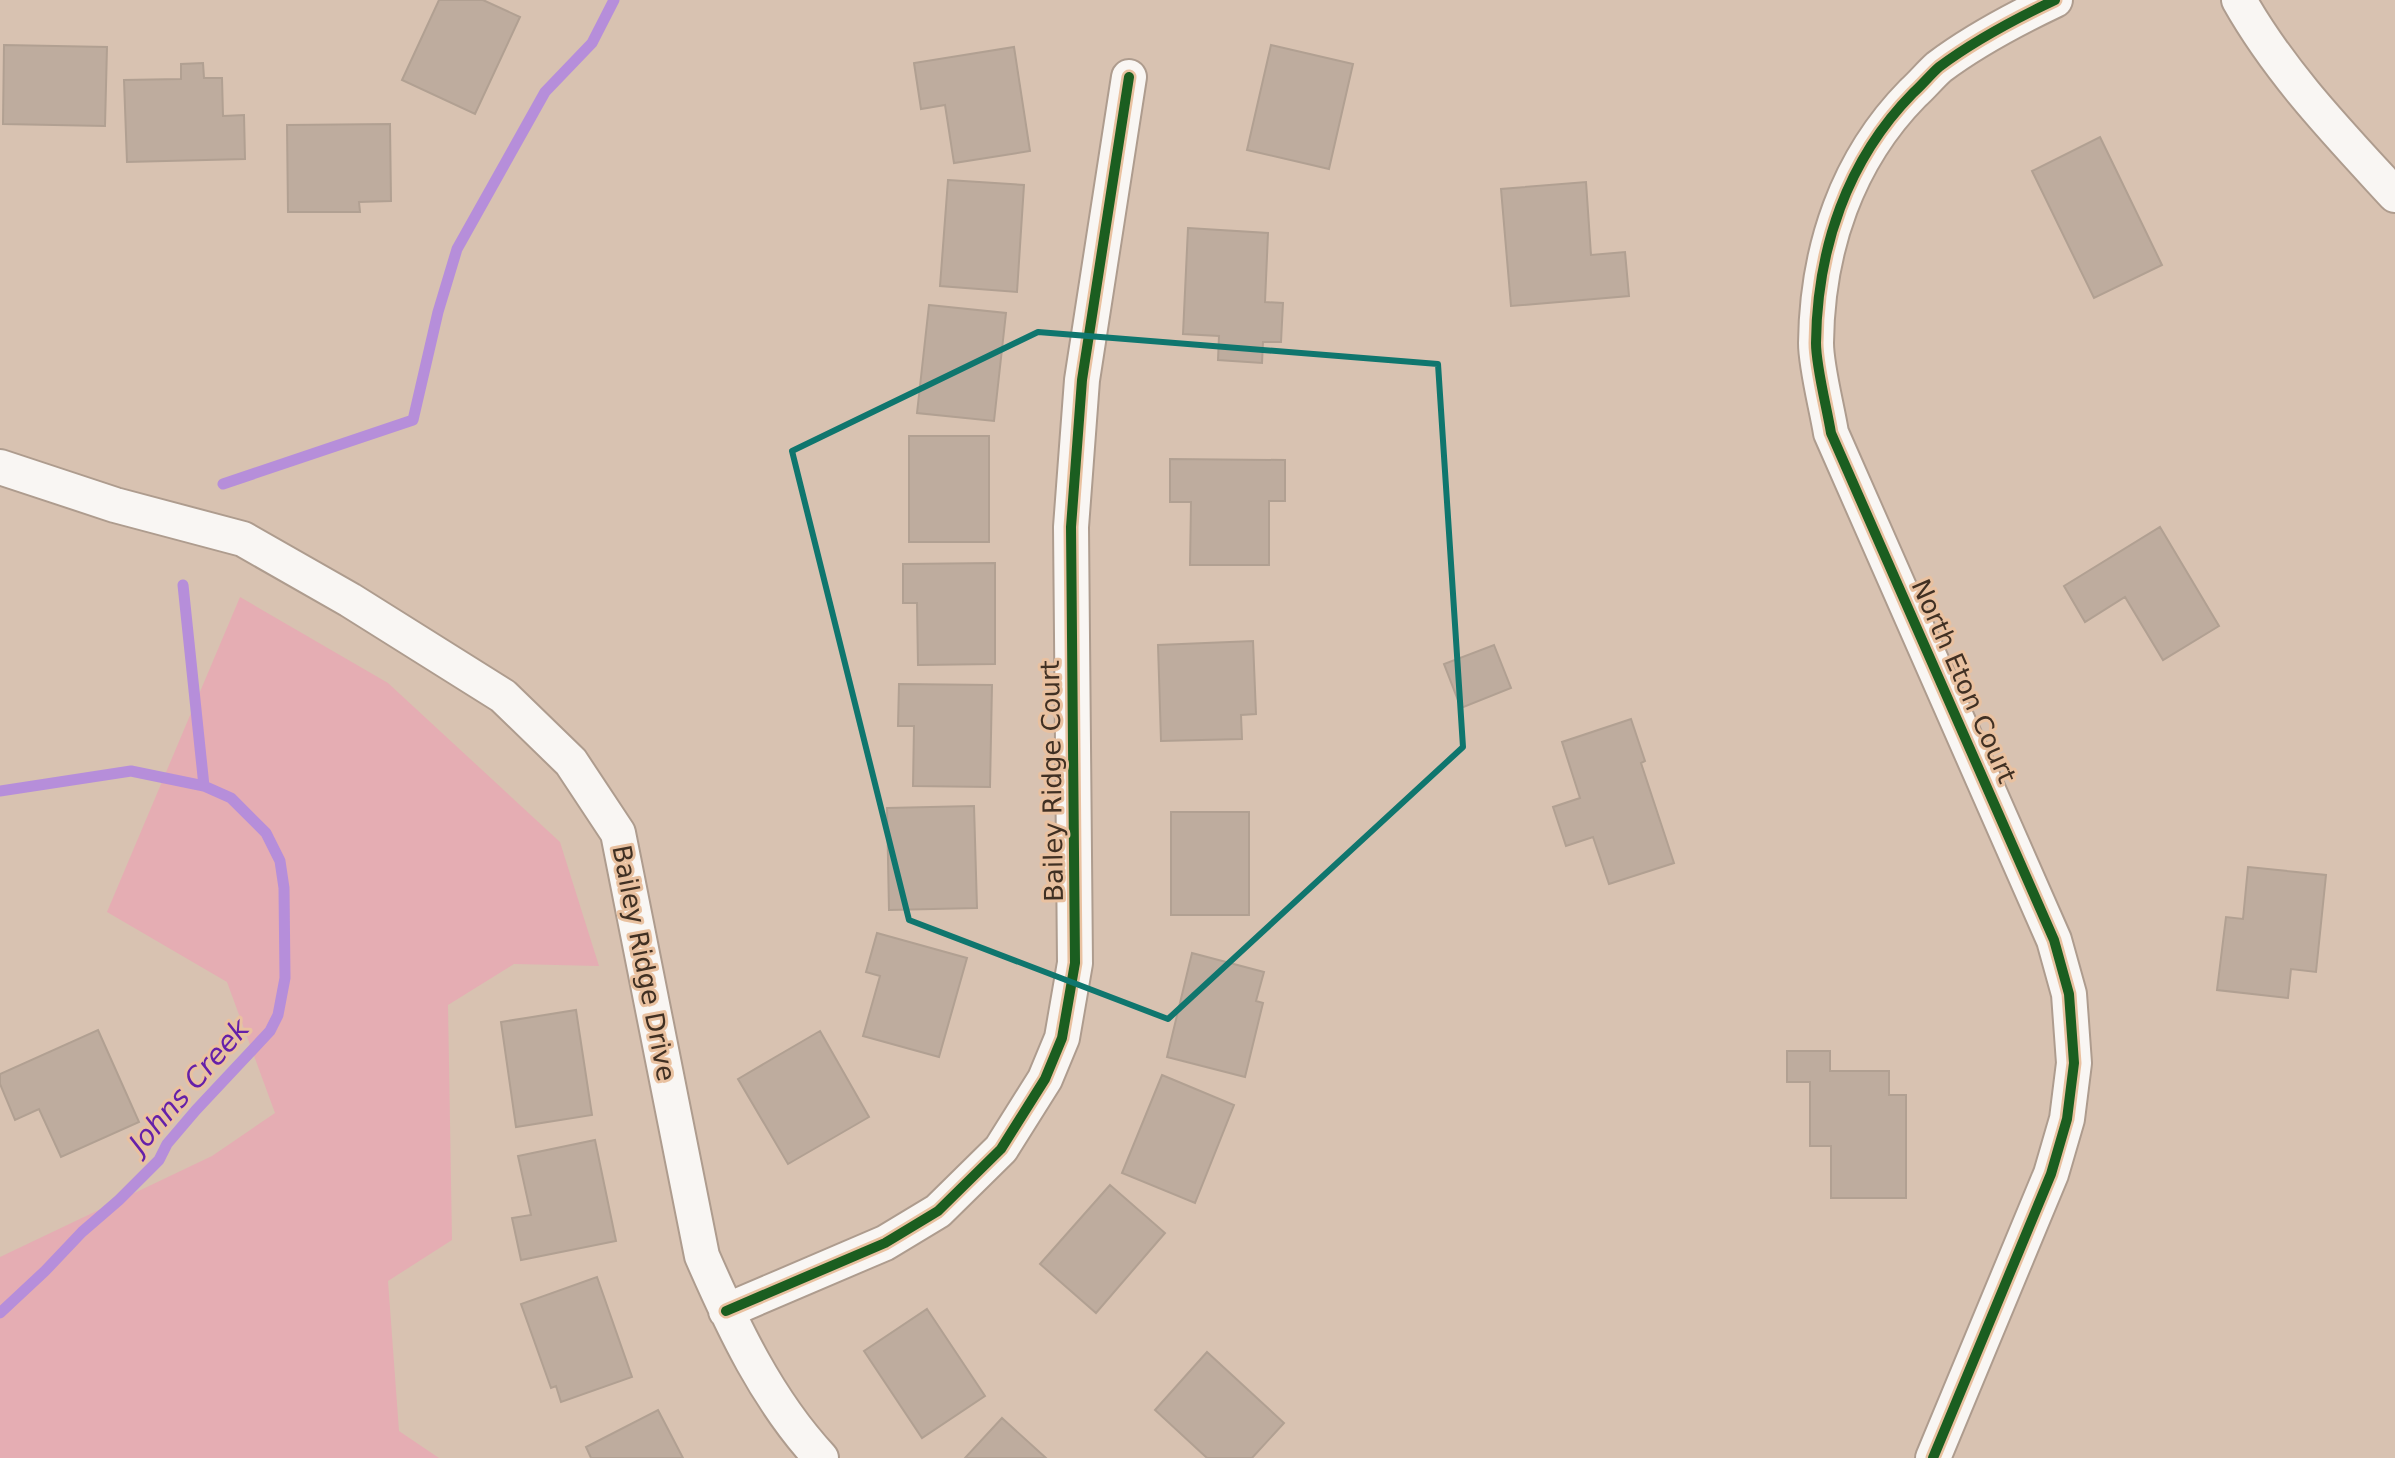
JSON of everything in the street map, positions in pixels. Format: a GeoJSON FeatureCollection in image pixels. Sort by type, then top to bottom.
{"type":"FeatureCollection","features":[{"type":"Feature","properties":{"kind":"street","name":"North Eton Court"},"geometry":{"type":"LineString","coordinates":[[1933,1458],[2051,1174],[2059,1147],[2067,1119],[2074,1063],[2069,994],[2054,940],[1831,433],[1816,345],[1824,256],[1840,204],[1864,156],[1895,112],[1937,69],[2002,25],[2055,0]]}},
{"type":"Feature","properties":{"kind":"street"},"geometry":{"type":"LineString","coordinates":[[2239,0],[2313,106],[2395,195]]}},
{"type":"Feature","properties":{"kind":"street","name":"Bailey Ridge Court"},"geometry":{"type":"LineString","coordinates":[[726,1311],[885,1243],[938,1211],[1001,1149],[1045,1079],[1062,1038],[1075,963],[1072,513],[1082,380],[1129,77]]}},
{"type":"Feature","properties":{"kind":"street","name":"Bailey Ridge Drive"},"geometry":{"type":"LineString","coordinates":[[0,467],[115,505],[243,539],[350,600],[503,696],[571,762],[618,833],[702,1256],[762,1380],[821,1458]]}},
{"type":"Feature","properties":{"kind":"highlighted area"},"geometry":{"type":"Polygon","coordinates":[[[1038,332],[1438,364],[1463,747],[1168,1019],[909,920],[792,451],[1038,332]]]}},
{"type":"Feature","properties":{"kind":"shaded area"},"geometry":{"type":"Polygon","coordinates":[[[240,597],[388,683],[560,842],[599,966],[514,964],[448,1005],[452,1240],[388,1281],[399,1431],[439,1458],[0,1458],[0,1257],[212,1156],[275,1113],[227,982],[107,912],[240,597]]]}},
{"type":"Feature","properties":{"kind":"building"},"geometry":{"type":"Polygon","coordinates":[[[439,0],[483,0],[520,17],[475,114],[402,80],[439,0]]]}},
{"type":"Feature","properties":{"kind":"building"},"geometry":{"type":"Polygon","coordinates":[[[4,45],[107,47],[105,126],[3,124],[4,45]]]}},
{"type":"Feature","properties":{"kind":"building"},"geometry":{"type":"Polygon","coordinates":[[[1271,45],[1353,64],[1329,169],[1247,150],[1271,45]]]}},
{"type":"Feature","properties":{"kind":"building"},"geometry":{"type":"Polygon","coordinates":[[[1014,47],[1030,151],[954,163],[945,105],[921,109],[914,63],[1014,47]]]}},
{"type":"Feature","properties":{"kind":"building"},"geometry":{"type":"Polygon","coordinates":[[[203,63],[204,78],[222,78],[223,116],[244,115],[245,159],[127,162],[124,80],[181,79],[181,64],[203,63]]]}},
{"type":"Feature","properties":{"kind":"building"},"geometry":{"type":"Polygon","coordinates":[[[390,124],[391,201],[359,202],[360,212],[288,212],[287,125],[390,124]]]}},
{"type":"Feature","properties":{"kind":"building"},"geometry":{"type":"Polygon","coordinates":[[[2100,137],[2162,265],[2094,298],[2032,171],[2100,137]]]}},
{"type":"Feature","properties":{"kind":"building"},"geometry":{"type":"Polygon","coordinates":[[[948,180],[1024,185],[1017,292],[940,286],[948,180]]]}},
{"type":"Feature","properties":{"kind":"building"},"geometry":{"type":"Polygon","coordinates":[[[1586,182],[1591,255],[1625,252],[1629,296],[1511,306],[1501,189],[1586,182]]]}},
{"type":"Feature","properties":{"kind":"building"},"geometry":{"type":"Polygon","coordinates":[[[1188,228],[1268,233],[1265,302],[1283,303],[1281,342],[1263,342],[1262,363],[1218,360],[1219,336],[1183,334],[1188,228]]]}},
{"type":"Feature","properties":{"kind":"building"},"geometry":{"type":"Polygon","coordinates":[[[929,305],[1006,313],[994,421],[917,413],[929,305]]]}},
{"type":"Feature","properties":{"kind":"building"},"geometry":{"type":"Polygon","coordinates":[[[909,436],[989,436],[989,542],[909,542],[909,436]]]}},
{"type":"Feature","properties":{"kind":"building"},"geometry":{"type":"Polygon","coordinates":[[[1170,459],[1285,460],[1285,501],[1269,501],[1269,565],[1190,565],[1191,502],[1170,502],[1170,459]]]}},
{"type":"Feature","properties":{"kind":"building"},"geometry":{"type":"Polygon","coordinates":[[[2160,527],[2219,626],[2163,660],[2125,597],[2085,622],[2064,586],[2160,527]]]}},
{"type":"Feature","properties":{"kind":"building"},"geometry":{"type":"Polygon","coordinates":[[[995,563],[995,664],[918,665],[917,603],[903,603],[903,564],[995,563]]]}},
{"type":"Feature","properties":{"kind":"building"},"geometry":{"type":"Polygon","coordinates":[[[1253,641],[1256,714],[1241,715],[1242,739],[1161,741],[1158,645],[1253,641]]]}},
{"type":"Feature","properties":{"kind":"building"},"geometry":{"type":"Polygon","coordinates":[[[1494,645],[1511,688],[1461,708],[1444,664],[1494,645]]]}},
{"type":"Feature","properties":{"kind":"building"},"geometry":{"type":"Polygon","coordinates":[[[899,684],[992,685],[990,787],[913,786],[914,726],[898,726],[899,684]]]}},
{"type":"Feature","properties":{"kind":"building"},"geometry":{"type":"Polygon","coordinates":[[[1631,719],[1645,761],[1641,763],[1674,863],[1609,884],[1593,837],[1566,846],[1553,807],[1580,798],[1562,742],[1631,719]]]}},
{"type":"Feature","properties":{"kind":"building"},"geometry":{"type":"Polygon","coordinates":[[[974,806],[977,908],[889,910],[887,808],[974,806]]]}},
{"type":"Feature","properties":{"kind":"building"},"geometry":{"type":"Polygon","coordinates":[[[1171,812],[1249,812],[1249,915],[1171,915],[1171,812]]]}},
{"type":"Feature","properties":{"kind":"building"},"geometry":{"type":"Polygon","coordinates":[[[2248,867],[2326,875],[2316,972],[2291,969],[2288,998],[2217,990],[2226,917],[2243,919],[2248,867]]]}},
{"type":"Feature","properties":{"kind":"building"},"geometry":{"type":"Polygon","coordinates":[[[877,933],[967,958],[939,1057],[863,1036],[880,976],[866,972],[877,933]]]}},
{"type":"Feature","properties":{"kind":"building"},"geometry":{"type":"Polygon","coordinates":[[[1192,953],[1264,972],[1256,1001],[1263,1003],[1245,1077],[1167,1057],[1192,953]]]}},
{"type":"Feature","properties":{"kind":"building"},"geometry":{"type":"Polygon","coordinates":[[[576,1010],[592,1115],[516,1127],[501,1022],[576,1010]]]}},
{"type":"Feature","properties":{"kind":"building"},"geometry":{"type":"Polygon","coordinates":[[[98,1030],[139,1122],[61,1157],[39,1109],[15,1120],[0,1084],[0,1074],[98,1030]]]}},
{"type":"Feature","properties":{"kind":"building"},"geometry":{"type":"Polygon","coordinates":[[[820,1031],[869,1117],[788,1164],[738,1079],[820,1031]]]}},
{"type":"Feature","properties":{"kind":"building"},"geometry":{"type":"Polygon","coordinates":[[[1787,1051],[1830,1051],[1830,1071],[1889,1071],[1889,1095],[1906,1095],[1906,1198],[1831,1198],[1831,1146],[1810,1146],[1810,1082],[1787,1082],[1787,1051]]]}},
{"type":"Feature","properties":{"kind":"building"},"geometry":{"type":"Polygon","coordinates":[[[1162,1075],[1234,1105],[1195,1203],[1122,1173],[1162,1075]]]}},
{"type":"Feature","properties":{"kind":"building"},"geometry":{"type":"Polygon","coordinates":[[[595,1140],[616,1241],[521,1260],[512,1218],[531,1215],[518,1156],[595,1140]]]}},
{"type":"Feature","properties":{"kind":"building"},"geometry":{"type":"Polygon","coordinates":[[[1110,1185],[1165,1233],[1096,1313],[1040,1264],[1110,1185]]]}},
{"type":"Feature","properties":{"kind":"building"},"geometry":{"type":"Polygon","coordinates":[[[597,1277],[632,1377],[561,1402],[556,1386],[551,1388],[521,1304],[597,1277]]]}},
{"type":"Feature","properties":{"kind":"building"},"geometry":{"type":"Polygon","coordinates":[[[927,1309],[985,1396],[922,1438],[864,1351],[927,1309]]]}},
{"type":"Feature","properties":{"kind":"building"},"geometry":{"type":"Polygon","coordinates":[[[1207,1352],[1284,1423],[1252,1458],[1207,1458],[1155,1410],[1207,1352]]]}},
{"type":"Feature","properties":{"kind":"building"},"geometry":{"type":"Polygon","coordinates":[[[658,1410],[683,1458],[591,1458],[586,1447],[658,1410]]]}},
{"type":"Feature","properties":{"kind":"building"},"geometry":{"type":"Polygon","coordinates":[[[1002,1418],[1046,1458],[965,1458],[1002,1418]]]}},
{"type":"Feature","properties":{"kind":"waterway"},"geometry":{"type":"LineString","coordinates":[[223,484],[413,420],[438,312],[457,249],[545,92],[592,43],[614,0]]}},
{"type":"Feature","properties":{"kind":"waterway"},"geometry":{"type":"LineString","coordinates":[[183,585],[204,786]]}},
{"type":"Feature","properties":{"kind":"waterway","name":"Johns Creek"},"geometry":{"type":"LineString","coordinates":[[0,791],[131,771],[204,786],[231,798],[266,833],[280,861],[284,888],[285,978],[278,1015],[270,1031],[196,1110],[167,1144],[159,1160],[0,1313]]}},
{"type":"Feature","properties":{"kind":"cycle path"},"geometry":{"type":"LineString","coordinates":[[1933,1458],[2051,1174],[2067,1119],[2074,1063],[2069,994],[2054,940],[1831,433],[1816,353],[1818,308],[1822,274],[1840,208],[1870,147],[1890,119],[1939,67],[1996,30],[2055,0]]}},
{"type":"Feature","properties":{"kind":"cycle path"},"geometry":{"type":"LineString","coordinates":[[726,1311],[885,1243],[938,1211],[1001,1149],[1045,1079],[1062,1038],[1075,963],[1071,527],[1082,380],[1129,77]]}}]}
